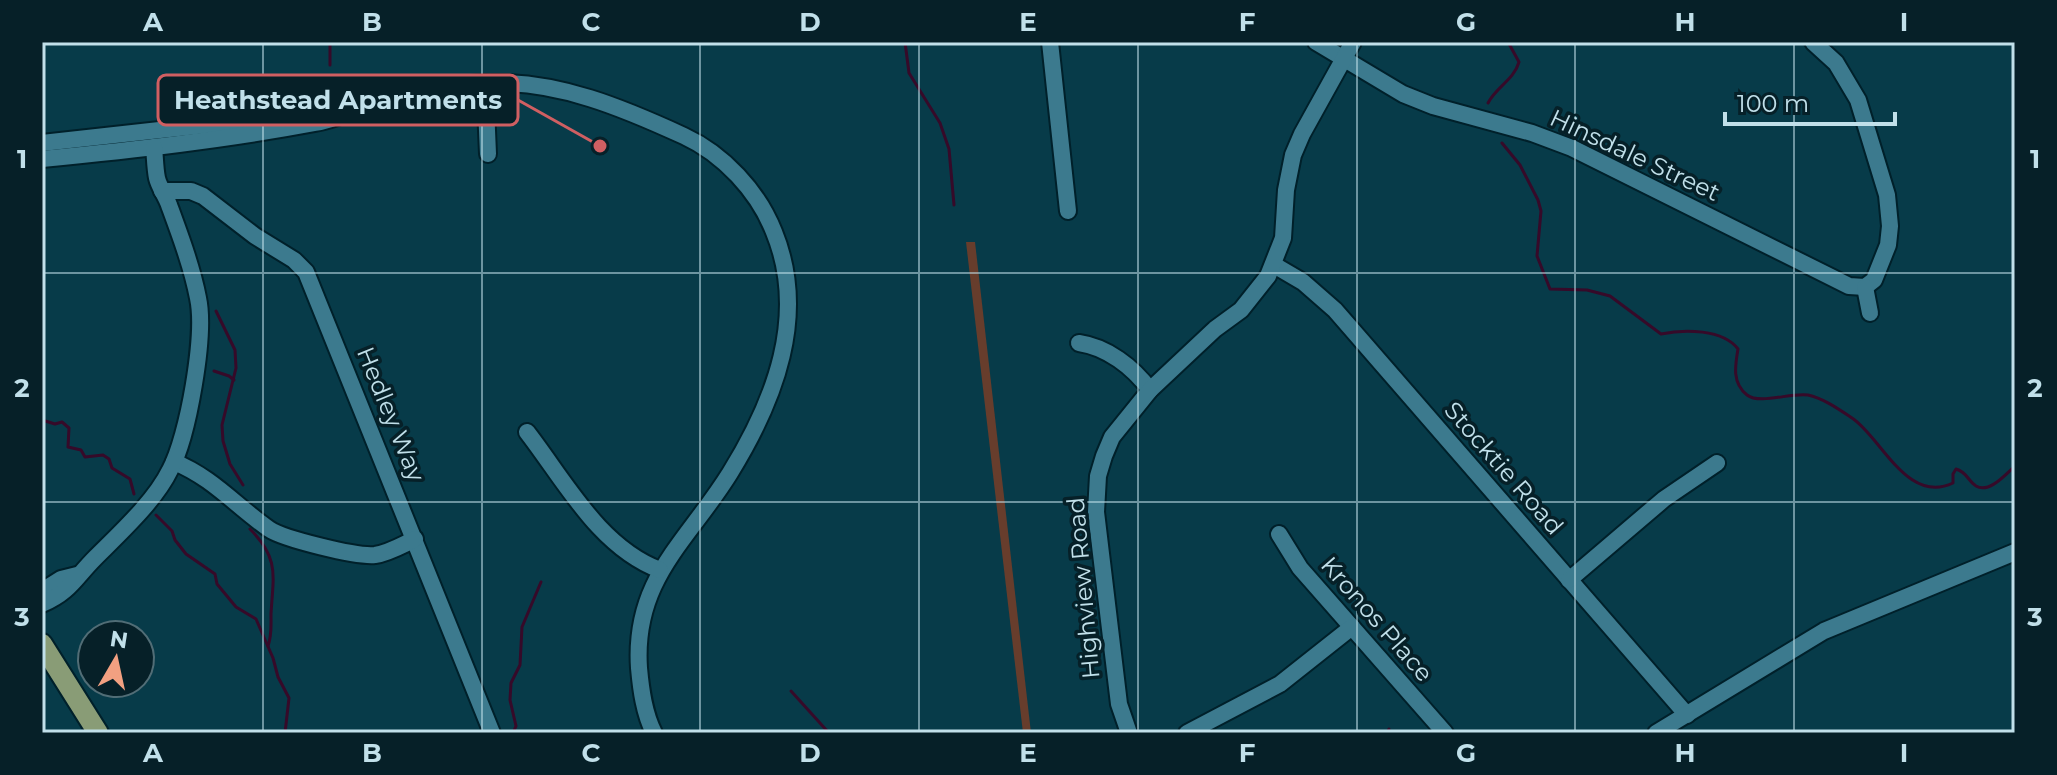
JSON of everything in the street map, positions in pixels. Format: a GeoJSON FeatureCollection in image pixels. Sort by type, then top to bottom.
{"type":"FeatureCollection","features":[{"type":"Feature","properties":{"kind":"main road"},"geometry":{"type":"LineString","coordinates":[[42,644],[98,733]]}},
{"type":"Feature","properties":{"kind":"street"},"geometry":{"type":"LineString","coordinates":[[1050,42],[1068,211]]}},
{"type":"Feature","properties":{"kind":"street","name":"Hinsdale Street"},"geometry":{"type":"LineString","coordinates":[[1316,42],[1403,94],[1433,106],[1521,129],[1572,148],[1849,286],[1865,287]]}},
{"type":"Feature","properties":{"kind":"street","name":"Highview Road"},"geometry":{"type":"LineString","coordinates":[[1129,733],[1119,704],[1098,534],[1096,493],[1101,466],[1112,437],[1150,390],[1215,329],[1241,310],[1274,265],[1283,238],[1286,190],[1293,155],[1353,42]]}},
{"type":"Feature","properties":{"kind":"street"},"geometry":{"type":"LineString","coordinates":[[1813,42],[1836,63],[1858,100],[1890,208],[1888,245],[1874,280],[1865,287],[1870,313]]}},
{"type":"Feature","properties":{"kind":"street"},"geometry":{"type":"LineString","coordinates":[[485,83],[488,154]]}},
{"type":"Feature","properties":{"kind":"street"},"geometry":{"type":"LineString","coordinates":[[42,159],[154,147],[319,123],[427,90],[485,83],[536,85],[582,96],[642,117],[696,142],[727,165],[746,186],[769,221],[780,248],[786,270],[788,315],[778,374],[730,473],[660,570],[645,605],[638,648],[645,709],[654,733]]}},
{"type":"Feature","properties":{"kind":"street"},"geometry":{"type":"LineString","coordinates":[[42,143],[323,112],[339,116]]}},
{"type":"Feature","properties":{"kind":"street"},"geometry":{"type":"LineString","coordinates":[[42,604],[73,585],[77,575],[163,483],[174,462],[198,356],[201,319],[194,284],[157,178],[154,147]]}},
{"type":"Feature","properties":{"kind":"street","name":"Hedley Way"},"geometry":{"type":"LineString","coordinates":[[162,191],[191,191],[203,196],[255,236],[294,260],[306,272],[492,733]]}},
{"type":"Feature","properties":{"kind":"street","name":"Stocktie Road"},"geometry":{"type":"LineString","coordinates":[[1274,265],[1303,282],[1335,310],[1687,715]]}},
{"type":"Feature","properties":{"kind":"street"},"geometry":{"type":"LineString","coordinates":[[1079,343],[1100,348],[1120,361],[1150,390]]}},
{"type":"Feature","properties":{"kind":"street"},"geometry":{"type":"LineString","coordinates":[[527,432],[610,538],[627,553],[660,570]]}},
{"type":"Feature","properties":{"kind":"street"},"geometry":{"type":"LineString","coordinates":[[174,462],[202,475],[271,530],[286,536],[361,555],[385,553],[415,539]]}},
{"type":"Feature","properties":{"kind":"street"},"geometry":{"type":"LineString","coordinates":[[1569,580],[1664,499],[1717,463]]}},
{"type":"Feature","properties":{"kind":"street","name":"Kronos Place"},"geometry":{"type":"LineString","coordinates":[[1279,534],[1300,568],[1445,733]]}},
{"type":"Feature","properties":{"kind":"street"},"geometry":{"type":"LineString","coordinates":[[1656,733],[1824,631],[2015,552]]}},
{"type":"Feature","properties":{"kind":"street"},"geometry":{"type":"LineString","coordinates":[[42,591],[61,579],[77,575]]}},
{"type":"Feature","properties":{"kind":"street"},"geometry":{"type":"LineString","coordinates":[[1187,733],[1280,684],[1352,627]]}},
{"type":"Feature","properties":{"kind":"shaded area"},"geometry":{"type":"Polygon","coordinates":[[[966,242],[975,242],[1031,733],[1023,733],[966,242]]]}},
{"type":"Feature","properties":{"kind":"waterway"},"geometry":{"type":"LineString","coordinates":[[330,42],[330,65]]}},
{"type":"Feature","properties":{"kind":"waterway"},"geometry":{"type":"LineString","coordinates":[[905,42],[909,73],[940,123],[949,149],[954,205]]}},
{"type":"Feature","properties":{"kind":"waterway"},"geometry":{"type":"LineString","coordinates":[[1488,103],[1513,74],[1519,62],[1508,42]]}},
{"type":"Feature","properties":{"kind":"waterway"},"geometry":{"type":"LineString","coordinates":[[1502,143],[1520,165],[1538,200],[1541,211],[1537,256],[1550,289],[1587,290],[1610,296],[1661,334],[1702,332],[1731,342],[1738,349],[1737,380],[1747,395],[1760,399],[1808,395],[1825,401],[1863,427],[1896,466],[1922,485],[1937,487],[1953,483],[1956,469],[1976,486],[1986,487],[1997,482],[2015,466]]}},
{"type":"Feature","properties":{"kind":"waterway"},"geometry":{"type":"LineString","coordinates":[[216,311],[235,350],[236,368],[222,425],[223,441],[230,464],[243,485]]}},
{"type":"Feature","properties":{"kind":"waterway"},"geometry":{"type":"LineString","coordinates":[[214,371],[234,380]]}},
{"type":"Feature","properties":{"kind":"waterway"},"geometry":{"type":"LineString","coordinates":[[42,420],[55,424],[62,422],[69,428],[68,447],[81,450],[85,457],[103,455],[109,459],[112,468],[130,479],[134,494]]}},
{"type":"Feature","properties":{"kind":"waterway"},"geometry":{"type":"LineString","coordinates":[[156,515],[172,531],[186,554],[215,574],[217,584],[236,607],[256,619],[289,698],[285,733]]}},
{"type":"Feature","properties":{"kind":"waterway"},"geometry":{"type":"LineString","coordinates":[[250,529],[266,550],[272,568],[268,646]]}},
{"type":"Feature","properties":{"kind":"waterway"},"geometry":{"type":"LineString","coordinates":[[513,733],[516,726],[510,700],[511,683],[520,665],[522,627],[541,582]]}},
{"type":"Feature","properties":{"kind":"waterway"},"geometry":{"type":"LineString","coordinates":[[791,691],[829,733]]}},
{"type":"Feature","properties":{"kind":"waterway"},"geometry":{"type":"LineString","coordinates":[[1387,733],[1389,729]]}},
{"type":"Feature","properties":{"kind":"place","name":"Heathstead Apartments"},"geometry":{"type":"Point","coordinates":[600,146]}}]}
